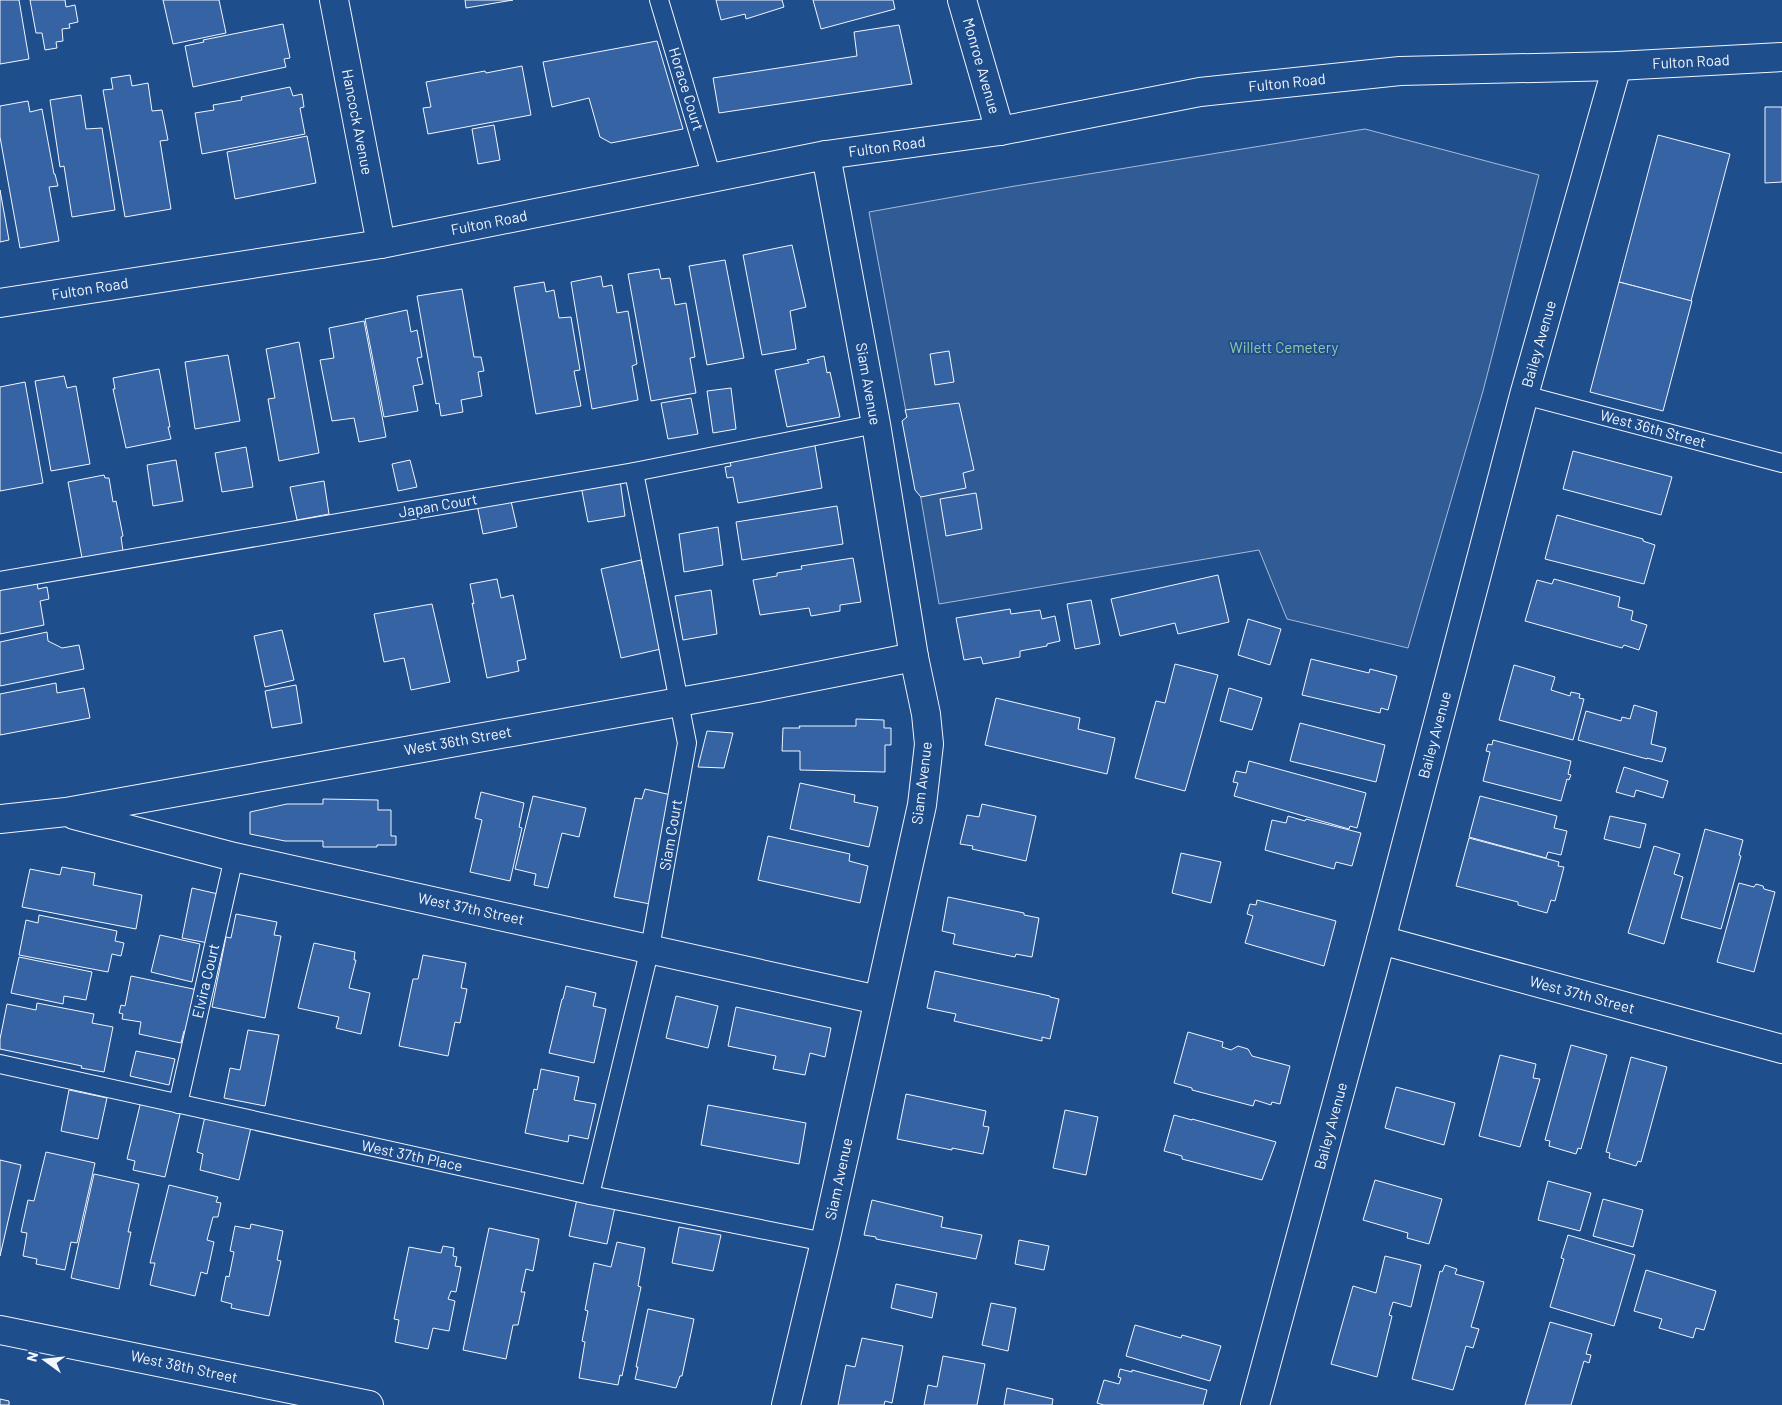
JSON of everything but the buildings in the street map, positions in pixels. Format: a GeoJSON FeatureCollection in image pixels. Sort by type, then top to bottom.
{"type":"FeatureCollection","features":[{"type":"Feature","properties":{"kind":"street","name":"Hancock Avenue"},"geometry":{"type":"LineString","coordinates":[[334,0],[381,244]]}},
{"type":"Feature","properties":{"kind":"street","name":"Monroe Avenue"},"geometry":{"type":"LineString","coordinates":[[962,0],[1000,131]]}},
{"type":"Feature","properties":{"kind":"street","name":"Fulton Road"},"geometry":{"type":"LineString","coordinates":[[0,303],[381,244],[826,155],[1000,131],[1200,92],[1400,71],[1617,66],[1782,56]]}},
{"type":"Feature","properties":{"kind":"street","name":"Bailey Avenue"},"geometry":{"type":"LineString","coordinates":[[1255,1405],[1381,940],[1524,395],[1617,66]]}},
{"type":"Feature","properties":{"kind":"street","name":"Siam Avenue"},"geometry":{"type":"LineString","coordinates":[[786,1405],[825,1242],[922,805],[929,744],[926,714],[914,657],[876,424],[826,155]]}},
{"type":"Feature","properties":{"kind":"street","name":"West 36th Street"},"geometry":{"type":"LineString","coordinates":[[0,819],[66,812],[757,688],[914,657]]}},
{"type":"Feature","properties":{"kind":"street","name":"West 37th Street"},"geometry":{"type":"LineString","coordinates":[[66,812],[234,858],[650,948],[878,1000]]}},
{"type":"Feature","properties":{"kind":"street","name":"West 37th Street"},"geometry":{"type":"LineString","coordinates":[[1381,940],[1782,1049]]}},
{"type":"Feature","properties":{"kind":"street","name":"West 38th Street"},"geometry":{"type":"LineString","coordinates":[[0,1330],[369,1405]]}},
{"type":"Feature","properties":{"kind":"lane","name":"Horace Court"},"geometry":{"type":"LineString","coordinates":[[660,0],[712,178]]}},
{"type":"Feature","properties":{"kind":"lane","name":"West 36th Street"},"geometry":{"type":"LineString","coordinates":[[1524,395],[1782,463]]}},
{"type":"Feature","properties":{"kind":"lane","name":"Japan Court"},"geometry":{"type":"LineString","coordinates":[[0,581],[634,472],[876,424]]}},
{"type":"Feature","properties":{"kind":"lane","name":"Siam Court"},"geometry":{"type":"LineString","coordinates":[[590,1195],[650,948],[687,743],[634,472]]}},
{"type":"Feature","properties":{"kind":"lane","name":"Elvira Court"},"geometry":{"type":"LineString","coordinates":[[178,1104],[234,858]]}},
{"type":"Feature","properties":{"kind":"lane","name":"West 37th Place"},"geometry":{"type":"LineString","coordinates":[[0,1064],[590,1195],[825,1242]]}},
{"type":"Feature","properties":{"kind":"shaded area","name":"Willett Cemetery"},"geometry":{"type":"Polygon","coordinates":[[[1365,129],[1539,175],[1483,391],[1408,648],[1287,619],[1259,550],[939,604],[869,212],[1009,187],[1365,129]]]}}]}
